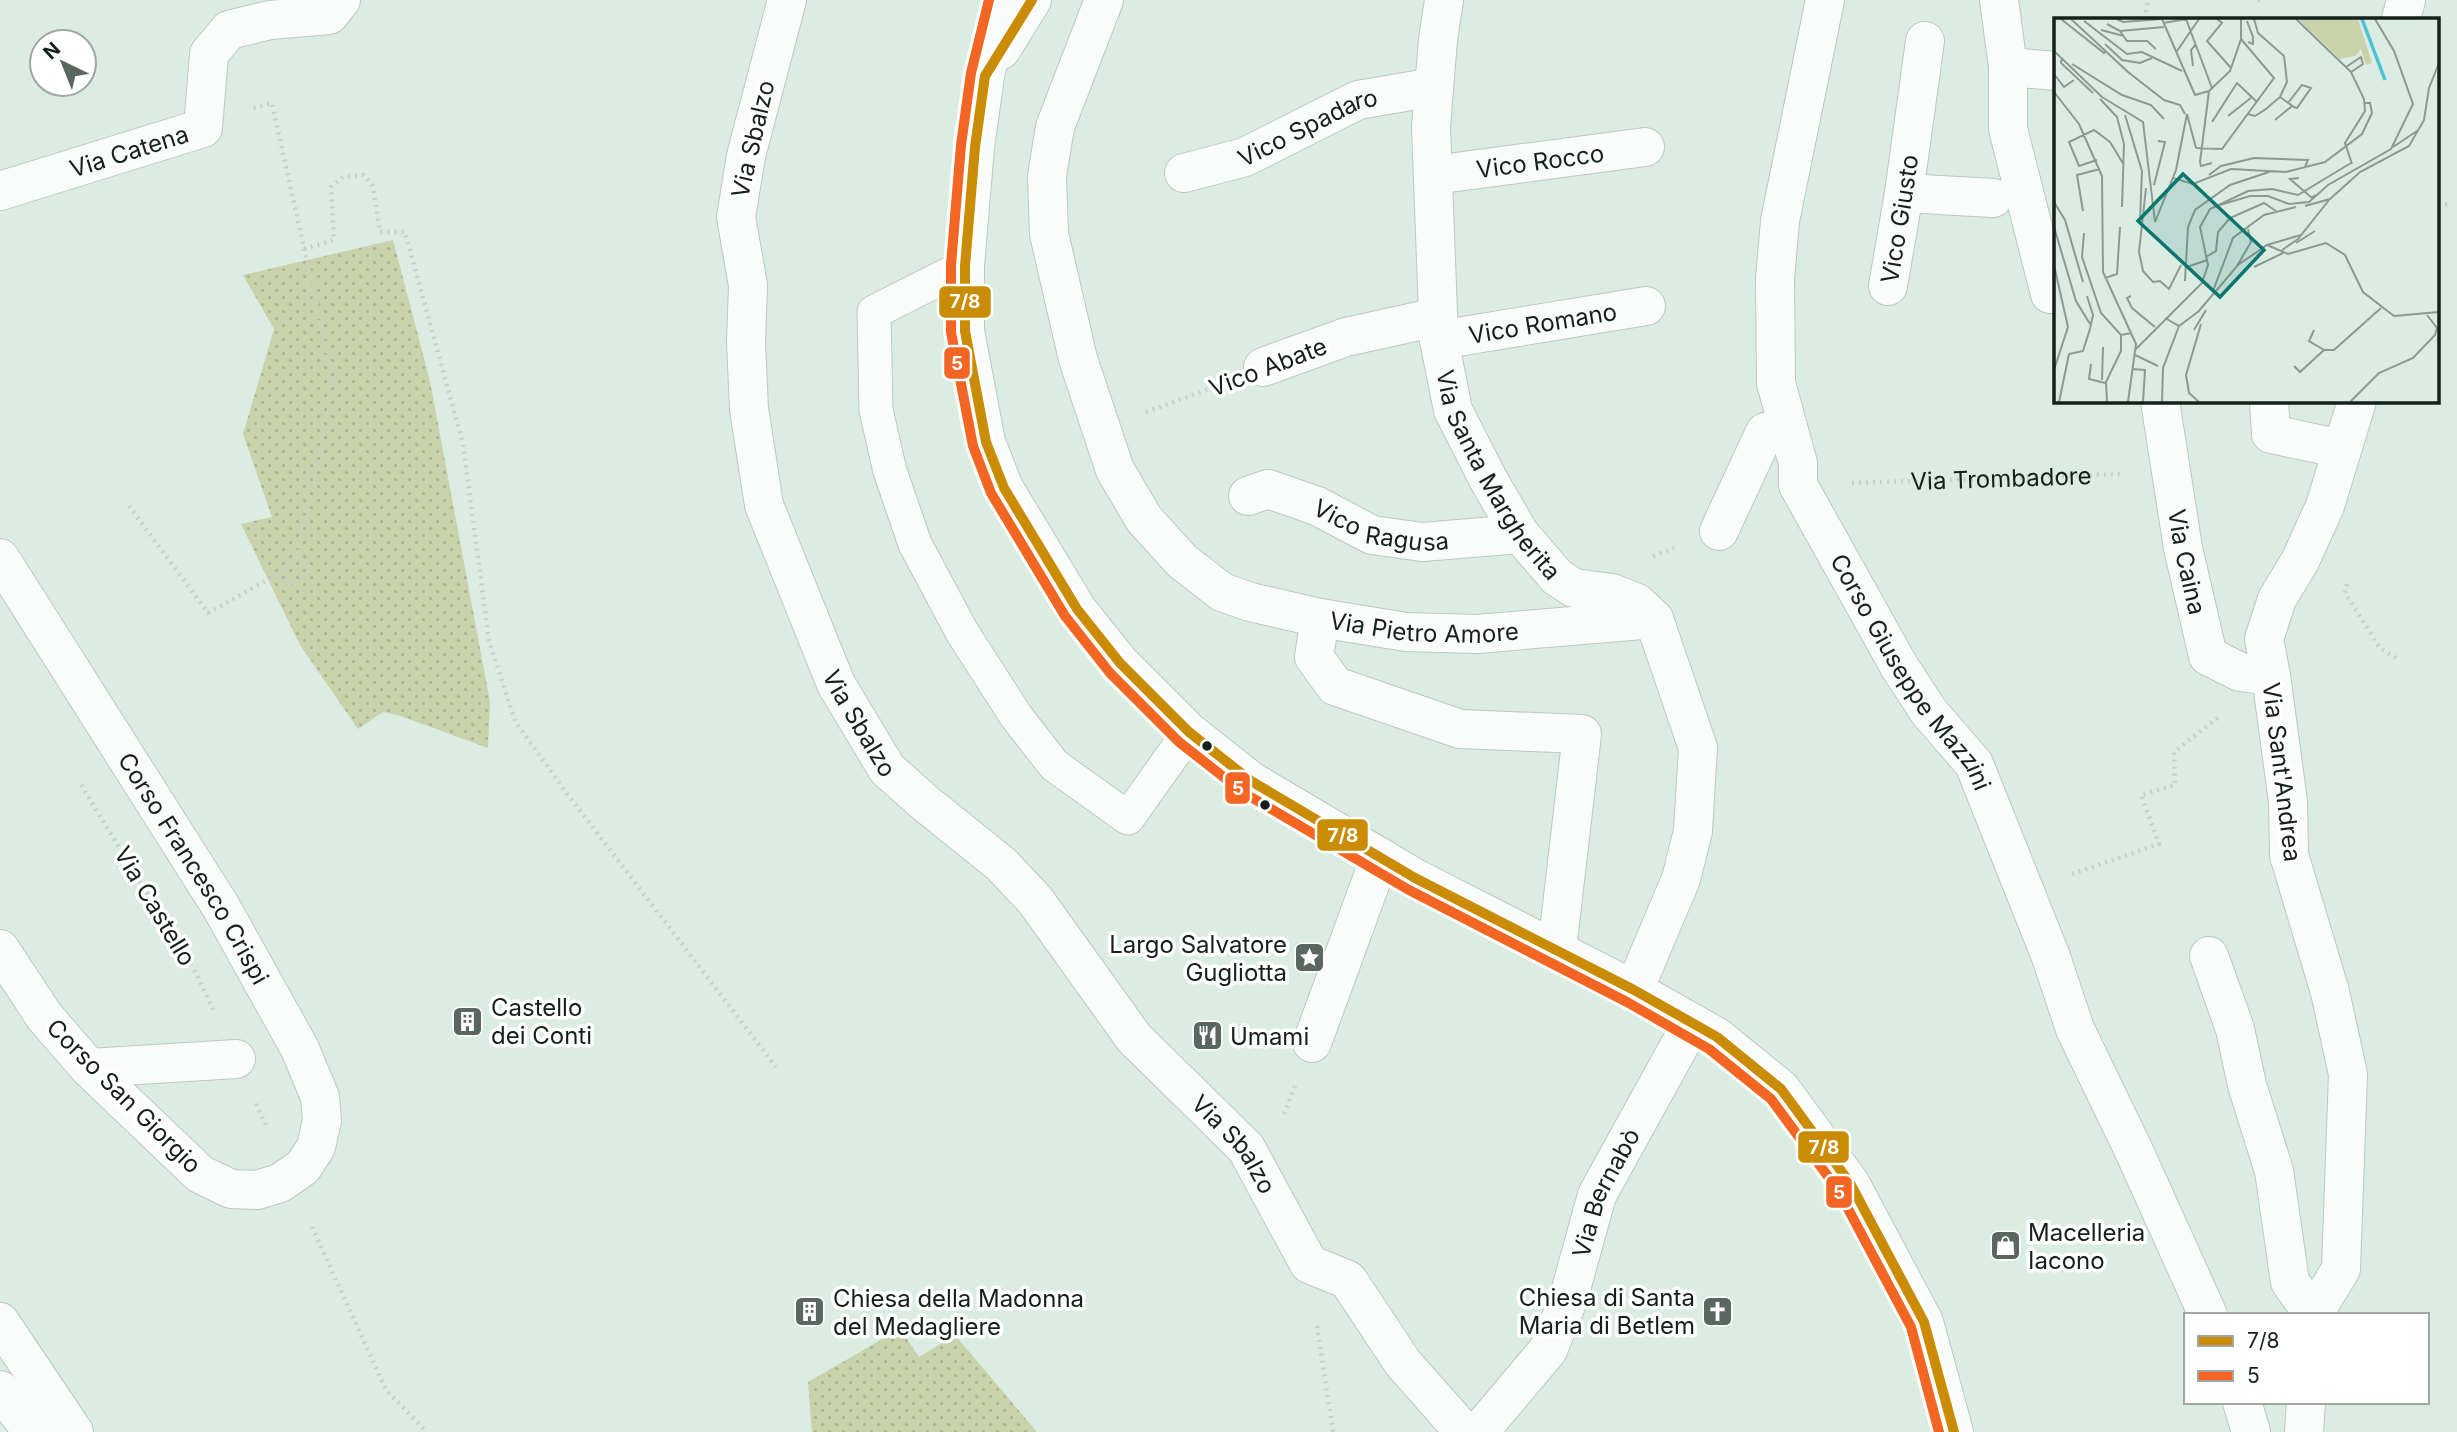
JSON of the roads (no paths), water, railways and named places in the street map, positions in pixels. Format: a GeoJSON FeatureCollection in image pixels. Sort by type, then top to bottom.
{"type":"FeatureCollection","features":[{"type":"Feature","properties":{"kind":"street","name":"Via Catena"},"geometry":{"type":"LineString","coordinates":[[0,191],[203,128],[209,54],[229,30],[270,20],[330,15],[341,0]]}},
{"type":"Feature","properties":{"kind":"street","name":"Via Sbalzo"},"geometry":{"type":"LineString","coordinates":[[787,0],[746,156],[736,217],[748,285],[746,342],[749,409],[764,505],[836,684],[887,769],[923,802],[1001,864],[1035,900],[1134,1038],[1246,1148],[1309,1264],[1338,1276],[1403,1363],[1464,1432]]}},
{"type":"Feature","properties":{"kind":"street"},"geometry":{"type":"LineString","coordinates":[[1003,0],[985,76],[975,147],[964,266],[965,331],[978,411],[986,442],[1004,488],[1077,609],[1120,663],[1189,732],[1251,781],[1415,878],[1557,949],[1717,1037],[1781,1089],[1850,1183],[1924,1322],[1954,1432]]}},
{"type":"Feature","properties":{"kind":"street"},"geometry":{"type":"LineString","coordinates":[[985,76],[1032,0]]}},
{"type":"Feature","properties":{"kind":"street"},"geometry":{"type":"LineString","coordinates":[[1104,0],[1055,127],[1046,176],[1049,234],[1078,359],[1115,470],[1143,519],[1181,561],[1222,592],[1320,618]]}},
{"type":"Feature","properties":{"kind":"street","name":"Via Santa Margherita"},"geometry":{"type":"LineString","coordinates":[[1444,0],[1441,7],[1431,127],[1438,329],[1453,410],[1520,534],[1557,577],[1574,588],[1612,593],[1637,603],[1654,619]]}},
{"type":"Feature","properties":{"kind":"street","name":"Corso Giuseppe Mazzini"},"geometry":{"type":"LineString","coordinates":[[1825,0],[1780,221],[1775,279],[1776,383],[1798,463],[1798,485],[1899,666],[1929,712],[1974,764],[2052,957],[2074,1029],[2134,1151],[2207,1313]]}},
{"type":"Feature","properties":{"kind":"street"},"geometry":{"type":"LineString","coordinates":[[1999,0],[2008,67],[2008,129],[2050,294]]}},
{"type":"Feature","properties":{"kind":"street"},"geometry":{"type":"LineString","coordinates":[[2401,18],[2406,0]]}},
{"type":"Feature","properties":{"kind":"street","name":"Vico Giusto"},"geometry":{"type":"LineString","coordinates":[[1888,286],[1925,41]]}},
{"type":"Feature","properties":{"kind":"street"},"geometry":{"type":"LineString","coordinates":[[2008,67],[2054,71]]}},
{"type":"Feature","properties":{"kind":"street","name":"Vico Spadaro"},"geometry":{"type":"LineString","coordinates":[[1184,173],[1245,157],[1357,100],[1434,87]]}},
{"type":"Feature","properties":{"kind":"street","name":"Vico Rocco"},"geometry":{"type":"LineString","coordinates":[[1434,175],[1645,147]]}},
{"type":"Feature","properties":{"kind":"street"},"geometry":{"type":"LineString","coordinates":[[1904,193],[1993,198]]}},
{"type":"Feature","properties":{"kind":"street","name":"Vico Romano"},"geometry":{"type":"LineString","coordinates":[[1438,329],[1646,306]]}},
{"type":"Feature","properties":{"kind":"street","name":"Vico Abate"},"geometry":{"type":"LineString","coordinates":[[1263,367],[1346,337],[1438,329]]}},
{"type":"Feature","properties":{"kind":"street","name":"Via Caina"},"geometry":{"type":"LineString","coordinates":[[2160,402],[2183,548],[2208,656],[2240,672],[2271,676]]}},
{"type":"Feature","properties":{"kind":"street"},"geometry":{"type":"LineString","coordinates":[[2269,402],[2272,434],[2342,449]]}},
{"type":"Feature","properties":{"kind":"street","name":"Via Sant'Andrea"},"geometry":{"type":"LineString","coordinates":[[2314,1313],[2341,1269],[2348,1074],[2330,992],[2290,855],[2288,802],[2271,676],[2263,639],[2277,599],[2300,561],[2325,506],[2357,402]]}},
{"type":"Feature","properties":{"kind":"street"},"geometry":{"type":"LineString","coordinates":[[1720,531],[1765,432]]}},
{"type":"Feature","properties":{"kind":"street","name":"Vico Ragusa"},"geometry":{"type":"LineString","coordinates":[[1248,496],[1268,489],[1317,506],[1373,535],[1422,542],[1520,534]]}},
{"type":"Feature","properties":{"kind":"street","name":"Corso Francesco Crispi"},"geometry":{"type":"LineString","coordinates":[[0,558],[221,907],[300,1049],[320,1097],[322,1121],[316,1147],[303,1167],[279,1183]]}},
{"type":"Feature","properties":{"kind":"street","name":"Via Pietro Amore"},"geometry":{"type":"LineString","coordinates":[[1557,949],[1582,734],[1460,729],[1335,687],[1314,657],[1320,618],[1406,632],[1477,634],[1654,619]]}},
{"type":"Feature","properties":{"kind":"street"},"geometry":{"type":"LineString","coordinates":[[1634,990],[1681,879],[1693,831],[1698,748],[1654,619]]}},
{"type":"Feature","properties":{"kind":"street"},"geometry":{"type":"LineString","coordinates":[[1312,1043],[1380,857]]}},
{"type":"Feature","properties":{"kind":"street","name":"Corso San Giorgio"},"geometry":{"type":"LineString","coordinates":[[0,949],[44,1016],[89,1068],[200,1174],[231,1189],[257,1190],[279,1183]]}},
{"type":"Feature","properties":{"kind":"street"},"geometry":{"type":"LineString","coordinates":[[2209,956],[2235,1029],[2247,1085],[2274,1171],[2290,1282],[2312,1313]]}},
{"type":"Feature","properties":{"kind":"street","name":"Via Bernabò"},"geometry":{"type":"LineString","coordinates":[[1479,1432],[1548,1350],[1568,1300],[1597,1195],[1692,1023]]}},
{"type":"Feature","properties":{"kind":"street"},"geometry":{"type":"LineString","coordinates":[[89,1068],[236,1059]]}},
{"type":"Feature","properties":{"kind":"street"},"geometry":{"type":"LineString","coordinates":[[0,1322],[74,1432]]}},
{"type":"Feature","properties":{"kind":"street"},"geometry":{"type":"LineString","coordinates":[[0,1390],[33,1432]]}},
{"type":"Feature","properties":{"kind":"street"},"geometry":{"type":"LineString","coordinates":[[2243,1404],[2251,1432]]}},
{"type":"Feature","properties":{"kind":"street"},"geometry":{"type":"LineString","coordinates":[[2304,1432],[2306,1404]]}},
{"type":"Feature","properties":{"kind":"lane"},"geometry":{"type":"LineString","coordinates":[[964,266],[874,312],[876,410],[890,471],[915,544],[962,632],[1016,716],[1055,765],[1128,818],[1189,732]]}},
{"type":"Feature","properties":{"kind":"place","name":"Largo Salvatore Gugliotta"},"geometry":{"type":"Point","coordinates":[1310,958]}},
{"type":"Feature","properties":{"kind":"place","name":"Castello dei Conti"},"geometry":{"type":"Point","coordinates":[468,1021]}},
{"type":"Feature","properties":{"kind":"place","name":"Umami"},"geometry":{"type":"Point","coordinates":[1207,1036]}},
{"type":"Feature","properties":{"kind":"place","name":"Macelleria Iacono"},"geometry":{"type":"Point","coordinates":[2005,1246]}},
{"type":"Feature","properties":{"kind":"place","name":"Chiesa di Santa Maria di Betlem"},"geometry":{"type":"Point","coordinates":[1718,1311]}},
{"type":"Feature","properties":{"kind":"place","name":"Chiesa della Madonna del Medagliere"},"geometry":{"type":"Point","coordinates":[810,1312]}}]}
